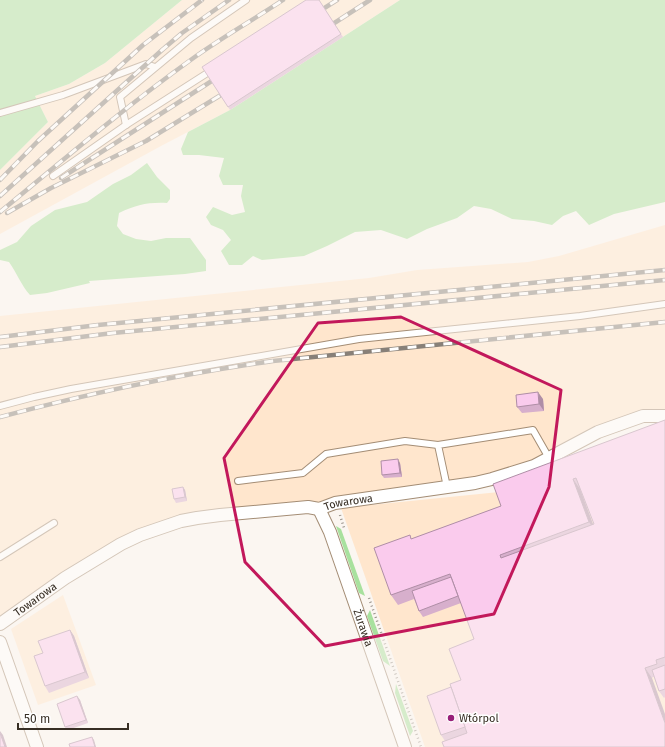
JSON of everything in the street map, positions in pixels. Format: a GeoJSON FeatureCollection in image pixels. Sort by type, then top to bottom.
{"type":"FeatureCollection","features":[{"type":"Feature","properties":{"kind":"street","name":"Towarowa"},"geometry":{"type":"LineString","coordinates":[[0,624],[65,578],[121,544],[181,522],[202,517],[308,507],[319,509],[335,503],[492,479],[534,466],[598,432],[643,416],[665,416]]}},
{"type":"Feature","properties":{"kind":"street","name":"Żurawia"},"geometry":{"type":"LineString","coordinates":[[319,509],[330,532],[405,747]]}},
{"type":"Feature","properties":{"kind":"street"},"geometry":{"type":"LineString","coordinates":[[0,642],[37,747]]}},
{"type":"Feature","properties":{"kind":"lane"},"geometry":{"type":"LineString","coordinates":[[126,125],[120,97],[191,38],[246,0]]}},
{"type":"Feature","properties":{"kind":"lane"},"geometry":{"type":"LineString","coordinates":[[0,113],[63,95],[146,64],[155,67]]}},
{"type":"Feature","properties":{"kind":"lane"},"geometry":{"type":"LineString","coordinates":[[53,176],[126,125],[221,65]]}},
{"type":"Feature","properties":{"kind":"lane"},"geometry":{"type":"LineString","coordinates":[[0,406],[71,389],[359,339],[580,316],[665,304]]}},
{"type":"Feature","properties":{"kind":"lane"},"geometry":{"type":"LineString","coordinates":[[238,481],[302,473],[326,454],[405,441],[438,445],[533,430],[549,458]]}},
{"type":"Feature","properties":{"kind":"lane"},"geometry":{"type":"LineString","coordinates":[[438,445],[447,487]]}},
{"type":"Feature","properties":{"kind":"lane"},"geometry":{"type":"LineString","coordinates":[[0,557],[54,523]]}},
{"type":"Feature","properties":{"kind":"path"},"geometry":{"type":"LineString","coordinates":[[335,503],[346,532]]}},
{"type":"Feature","properties":{"kind":"path"},"geometry":{"type":"LineString","coordinates":[[366,591],[421,747]]}},
{"type":"Feature","properties":{"kind":"highlighted area"},"geometry":{"type":"Polygon","coordinates":[[[401,317],[561,390],[549,487],[494,614],[325,646],[245,562],[224,458],[318,323],[401,317]]]}},
{"type":"Feature","properties":{"kind":"shaded area"},"geometry":{"type":"Polygon","coordinates":[[[182,0],[400,0],[230,110],[0,234],[0,170],[48,122],[35,96],[69,84],[105,63],[182,0]]]}},
{"type":"Feature","properties":{"kind":"shaded area"},"geometry":{"type":"Polygon","coordinates":[[[665,225],[665,417],[642,415],[534,465],[492,478],[158,527],[0,622],[0,316],[369,278],[417,270],[528,262],[559,256],[665,225]]]}},
{"type":"Feature","properties":{"kind":"shaded area"},"geometry":{"type":"Polygon","coordinates":[[[665,431],[665,747],[425,747],[341,508],[499,492],[665,431]]]}},
{"type":"Feature","properties":{"kind":"shaded area"},"geometry":{"type":"Polygon","coordinates":[[[63,595],[96,685],[38,705],[11,629],[63,595]]]}},
{"type":"Feature","properties":{"kind":"green space"},"geometry":{"type":"Polygon","coordinates":[[[0,0],[182,0],[105,63],[69,84],[35,96],[48,122],[0,170],[0,0]]]}},
{"type":"Feature","properties":{"kind":"green space"},"geometry":{"type":"Polygon","coordinates":[[[400,0],[665,0],[665,202],[614,214],[589,225],[576,211],[563,216],[552,225],[534,221],[512,219],[491,209],[474,206],[457,218],[427,229],[407,239],[381,230],[355,232],[304,256],[262,260],[253,256],[242,265],[229,265],[221,251],[231,240],[223,230],[211,225],[206,217],[213,207],[232,215],[245,212],[241,196],[243,185],[223,185],[219,176],[224,158],[183,155],[181,149],[188,132],[230,110],[400,0]]]}},
{"type":"Feature","properties":{"kind":"green space"},"geometry":{"type":"Polygon","coordinates":[[[147,163],[157,177],[170,190],[170,199],[167,203],[142,205],[119,213],[117,226],[123,234],[136,239],[151,241],[166,238],[190,238],[206,260],[206,271],[185,274],[89,281],[90,283],[47,293],[30,295],[9,262],[0,260],[0,250],[17,242],[31,226],[55,210],[87,202],[113,184],[131,175],[147,163]]]}},
{"type":"Feature","properties":{"kind":"green space"},"geometry":{"type":"Polygon","coordinates":[[[336,526],[341,529],[365,596],[359,593],[336,526]]]}},
{"type":"Feature","properties":{"kind":"green space"},"geometry":{"type":"Polygon","coordinates":[[[370,610],[390,666],[383,661],[367,616],[370,610]]]}},
{"type":"Feature","properties":{"kind":"green space"},"geometry":{"type":"Polygon","coordinates":[[[396,684],[413,731],[410,736],[395,693],[396,684]]]}},
{"type":"Feature","properties":{"kind":"building"},"geometry":{"type":"Polygon","coordinates":[[[306,0],[319,0],[341,34],[228,107],[202,67],[306,0]]]}},
{"type":"Feature","properties":{"kind":"building"},"geometry":{"type":"Polygon","coordinates":[[[538,392],[539,404],[517,407],[516,395],[538,392]]]}},
{"type":"Feature","properties":{"kind":"building"},"geometry":{"type":"Polygon","coordinates":[[[665,420],[665,657],[656,660],[657,664],[645,668],[665,723],[665,747],[444,747],[442,742],[467,733],[450,684],[461,680],[449,649],[474,639],[450,574],[391,595],[374,548],[410,535],[411,539],[501,506],[493,484],[665,420]],[[576,478],[573,479],[589,522],[500,555],[501,558],[594,524],[576,478]]]}},
{"type":"Feature","properties":{"kind":"building"},"geometry":{"type":"Polygon","coordinates":[[[398,459],[400,473],[382,475],[381,461],[398,459]]]}},
{"type":"Feature","properties":{"kind":"building"},"geometry":{"type":"Polygon","coordinates":[[[183,487],[185,497],[174,499],[172,489],[183,487]]]}},
{"type":"Feature","properties":{"kind":"building"},"geometry":{"type":"Polygon","coordinates":[[[451,577],[458,596],[419,611],[412,591],[451,577]]]}},
{"type":"Feature","properties":{"kind":"building"},"geometry":{"type":"Polygon","coordinates":[[[70,630],[85,672],[45,686],[34,656],[43,653],[38,641],[70,630]]]}},
{"type":"Feature","properties":{"kind":"building"},"geometry":{"type":"Polygon","coordinates":[[[665,665],[665,689],[659,691],[652,670],[665,665]]]}},
{"type":"Feature","properties":{"kind":"building","name":"Wtórpol"},"geometry":{"type":"Polygon","coordinates":[[[451,687],[465,727],[441,735],[427,696],[451,687]]]}},
{"type":"Feature","properties":{"kind":"building"},"geometry":{"type":"Polygon","coordinates":[[[77,696],[86,720],[65,727],[57,704],[77,696]]]}},
{"type":"Feature","properties":{"kind":"building"},"geometry":{"type":"Polygon","coordinates":[[[0,733],[5,747],[0,747],[0,733]]]}},
{"type":"Feature","properties":{"kind":"building"},"geometry":{"type":"Polygon","coordinates":[[[92,737],[95,747],[70,747],[69,744],[92,737]]]}},
{"type":"Feature","properties":{"kind":"railway"},"geometry":{"type":"LineString","coordinates":[[0,180],[38,141],[143,45],[202,0]]}},
{"type":"Feature","properties":{"kind":"railway"},"geometry":{"type":"LineString","coordinates":[[0,196],[162,50],[182,33],[229,0]]}},
{"type":"Feature","properties":{"kind":"railway"},"geometry":{"type":"LineString","coordinates":[[0,212],[94,134],[167,77],[214,44],[283,0]]}},
{"type":"Feature","properties":{"kind":"railway"},"geometry":{"type":"LineString","coordinates":[[315,14],[337,0]]}},
{"type":"Feature","properties":{"kind":"railway"},"geometry":{"type":"LineString","coordinates":[[325,29],[370,0]]}},
{"type":"Feature","properties":{"kind":"railway"},"geometry":{"type":"LineString","coordinates":[[61,178],[221,75]]}},
{"type":"Feature","properties":{"kind":"railway"},"geometry":{"type":"LineString","coordinates":[[7,213],[51,188],[146,141],[229,90]]}},
{"type":"Feature","properties":{"kind":"railway"},"geometry":{"type":"LineString","coordinates":[[0,337],[98,325],[665,270]]}},
{"type":"Feature","properties":{"kind":"railway"},"geometry":{"type":"LineString","coordinates":[[0,347],[113,333],[665,280]]}},
{"type":"Feature","properties":{"kind":"railway"},"geometry":{"type":"LineString","coordinates":[[0,417],[136,385],[273,361],[665,322]]}},
{"type":"Feature","properties":{"kind":"place","name":"Wtórpol"},"geometry":{"type":"Point","coordinates":[451,718]}}]}
